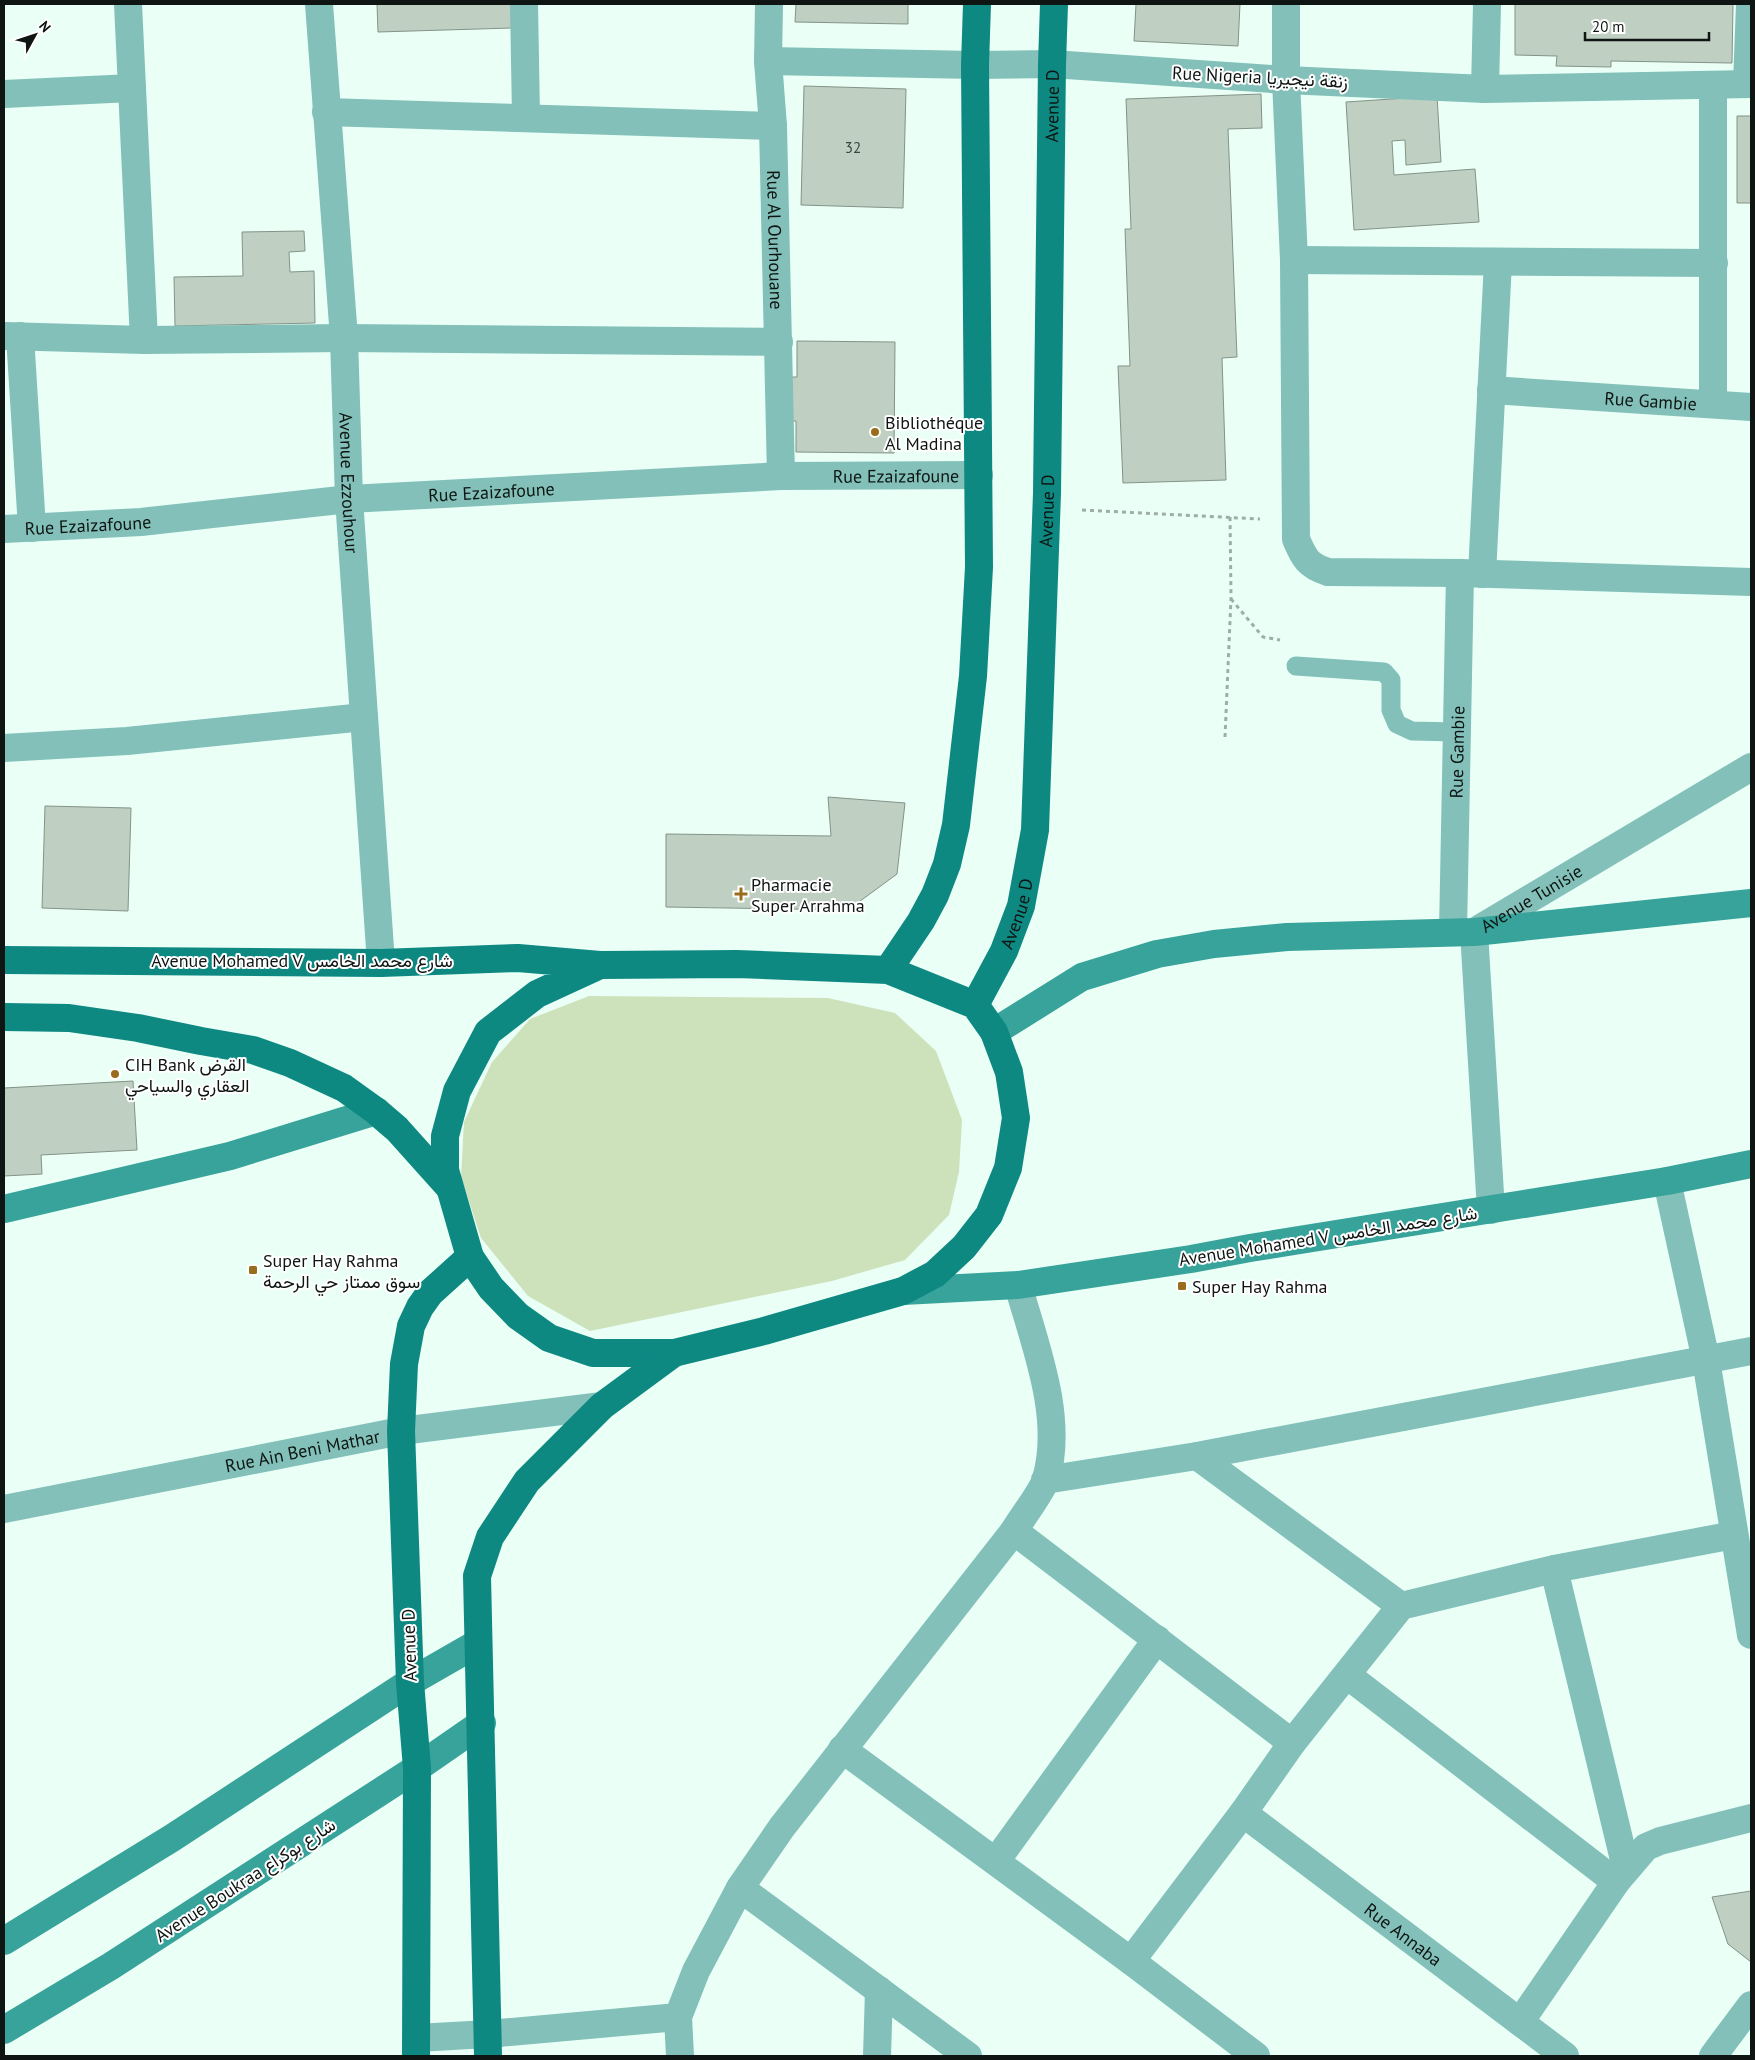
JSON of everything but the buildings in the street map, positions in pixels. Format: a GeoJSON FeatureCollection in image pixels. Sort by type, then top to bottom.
{"type":"FeatureCollection","features":[{"type":"Feature","properties":{"kind":"main road"},"geometry":{"type":"LineString","coordinates":[[888,970],[936,896],[948,864],[956,824],[973,676],[979,566],[975,65],[977,4]]}},
{"type":"Feature","properties":{"kind":"main road","name":"Avenue D"},"geometry":{"type":"LineString","coordinates":[[975,1005],[1004,951],[1021,906],[1035,830],[1046,508],[1054,4]]}},
{"type":"Feature","properties":{"kind":"main road","name":"Avenue Mohamed V شارع محمد الخامس"},"geometry":{"type":"LineString","coordinates":[[4,960],[381,963],[518,958],[600,965],[738,964],[888,970],[975,1005]]}},
{"type":"Feature","properties":{"kind":"main road"},"geometry":{"type":"LineString","coordinates":[[600,965],[537,994],[488,1032],[457,1092],[445,1136],[445,1170],[448,1188],[470,1257],[491,1288],[518,1316],[549,1338],[593,1353],[674,1353],[764,1331],[903,1291],[935,1274],[964,1246],[989,1215],[1008,1168],[1016,1118],[1009,1072],[994,1032],[975,1005]]}},
{"type":"Feature","properties":{"kind":"main road"},"geometry":{"type":"LineString","coordinates":[[4,1017],[78,1020],[138,1028],[201,1042],[253,1050],[290,1063],[344,1088],[376,1111],[396,1129],[448,1188]]}},
{"type":"Feature","properties":{"kind":"main road","name":"Avenue D"},"geometry":{"type":"LineString","coordinates":[[417,2047],[417,1768],[410,1682],[401,1432],[404,1364],[411,1326],[420,1307],[430,1293],[470,1257]]}},
{"type":"Feature","properties":{"kind":"main road"},"geometry":{"type":"LineString","coordinates":[[488,2045],[482,1723],[477,1576],[490,1537],[527,1481],[602,1406],[674,1353]]}},
{"type":"Feature","properties":{"kind":"street"},"geometry":{"type":"LineString","coordinates":[[128,4],[144,340]]}},
{"type":"Feature","properties":{"kind":"street","name":"Avenue Ezzouhour"},"geometry":{"type":"LineString","coordinates":[[319,4],[344,338],[349,499],[381,963]]}},
{"type":"Feature","properties":{"kind":"street"},"geometry":{"type":"LineString","coordinates":[[524,4],[526,117]]}},
{"type":"Feature","properties":{"kind":"street","name":"Rue Al Ourhouane"},"geometry":{"type":"LineString","coordinates":[[768,4],[768,61],[773,126],[779,342],[781,476]]}},
{"type":"Feature","properties":{"kind":"street"},"geometry":{"type":"LineString","coordinates":[[1286,4],[1286,80],[1294,260],[1296,539],[1308,562],[1316,568],[1328,572],[1471,573],[1751,582]]}},
{"type":"Feature","properties":{"kind":"street"},"geometry":{"type":"LineString","coordinates":[[1485,89],[1487,4]]}},
{"type":"Feature","properties":{"kind":"street"},"geometry":{"type":"LineString","coordinates":[[1749,84],[1750,4]]}},
{"type":"Feature","properties":{"kind":"street","name":"Rue Nigeria زنقة نيجيريا"},"geometry":{"type":"LineString","coordinates":[[768,61],[975,65],[1052,64],[1286,80],[1485,89],[1749,84]]}},
{"type":"Feature","properties":{"kind":"street"},"geometry":{"type":"LineString","coordinates":[[1713,85],[1713,404]]}},
{"type":"Feature","properties":{"kind":"street"},"geometry":{"type":"LineString","coordinates":[[4,94],[132,88]]}},
{"type":"Feature","properties":{"kind":"street"},"geometry":{"type":"LineString","coordinates":[[326,112],[773,126]]}},
{"type":"Feature","properties":{"kind":"street"},"geometry":{"type":"LineString","coordinates":[[1294,260],[1714,263]]}},
{"type":"Feature","properties":{"kind":"street","name":"Rue Gambie"},"geometry":{"type":"LineString","coordinates":[[1463,932],[1456,732],[1491,390],[1498,262]]}},
{"type":"Feature","properties":{"kind":"street"},"geometry":{"type":"LineString","coordinates":[[32,528],[12,336],[144,340],[344,338],[779,342]]}},
{"type":"Feature","properties":{"kind":"street","name":"Rue Gambie"},"geometry":{"type":"LineString","coordinates":[[1491,390],[1751,407]]}},
{"type":"Feature","properties":{"kind":"street","name":"Rue Ezaizafoune"},"geometry":{"type":"LineString","coordinates":[[4,529],[141,522],[349,499],[781,476],[979,475]]}},
{"type":"Feature","properties":{"kind":"street"},"geometry":{"type":"LineString","coordinates":[[4,748],[127,741],[364,717]]}},
{"type":"Feature","properties":{"kind":"street","name":"Avenue Tunisie"},"geometry":{"type":"LineString","coordinates":[[1491,1210],[1463,932],[1751,768]]}},
{"type":"Feature","properties":{"kind":"street"},"geometry":{"type":"LineString","coordinates":[[994,1032],[1082,977],[1157,954],[1214,944],[1287,937],[1463,932],[1751,903]]}},
{"type":"Feature","properties":{"kind":"street"},"geometry":{"type":"LineString","coordinates":[[4,1209],[230,1156],[376,1111]]}},
{"type":"Feature","properties":{"kind":"street","name":"Avenue Mohamed V شارع محمد الخامس"},"geometry":{"type":"LineString","coordinates":[[903,1291],[1018,1286],[1667,1181],[1751,1164]]}},
{"type":"Feature","properties":{"kind":"street"},"geometry":{"type":"LineString","coordinates":[[1667,1181],[1706,1360],[1751,1635]]}},
{"type":"Feature","properties":{"kind":"street"},"geometry":{"type":"LineString","coordinates":[[680,2056],[678,2016],[696,1971],[740,1888],[782,1827],[1014,1531],[1046,1480],[1051,1446],[1044,1372],[1018,1286]]}},
{"type":"Feature","properties":{"kind":"street"},"geometry":{"type":"LineString","coordinates":[[1046,1480],[1198,1456],[1751,1351]]}},
{"type":"Feature","properties":{"kind":"street","name":"Rue Ain Beni Mathar"},"geometry":{"type":"LineString","coordinates":[[4,1509],[401,1432],[602,1406]]}},
{"type":"Feature","properties":{"kind":"street"},"geometry":{"type":"LineString","coordinates":[[1198,1456],[1401,1606]]}},
{"type":"Feature","properties":{"kind":"street"},"geometry":{"type":"LineString","coordinates":[[1014,1531],[1292,1743]]}},
{"type":"Feature","properties":{"kind":"street"},"geometry":{"type":"LineString","coordinates":[[1131,1961],[1243,1813],[1292,1743],[1401,1606],[1554,1569],[1734,1535]]}},
{"type":"Feature","properties":{"kind":"street"},"geometry":{"type":"LineString","coordinates":[[1554,1569],[1621,1875]]}},
{"type":"Feature","properties":{"kind":"street"},"geometry":{"type":"LineString","coordinates":[[996,1861],[1157,1639]]}},
{"type":"Feature","properties":{"kind":"street"},"geometry":{"type":"LineString","coordinates":[[4,1941],[172,1838],[410,1682],[478,1643]]}},
{"type":"Feature","properties":{"kind":"street"},"geometry":{"type":"LineString","coordinates":[[1347,1674],[1621,1875]]}},
{"type":"Feature","properties":{"kind":"street","name":"Avenue Boukraa شارع بوكراع"},"geometry":{"type":"LineString","coordinates":[[4,2030],[111,1966],[417,1768],[482,1723]]}},
{"type":"Feature","properties":{"kind":"street"},"geometry":{"type":"LineString","coordinates":[[842,1749],[1131,1961],[1256,2056]]}},
{"type":"Feature","properties":{"kind":"street","name":"Rue Annaba"},"geometry":{"type":"LineString","coordinates":[[1243,1813],[1565,2056]]}},
{"type":"Feature","properties":{"kind":"street"},"geometry":{"type":"LineString","coordinates":[[1520,2022],[1621,1875],[1646,1847],[1660,1840],[1751,1818]]}},
{"type":"Feature","properties":{"kind":"street"},"geometry":{"type":"LineString","coordinates":[[740,1888],[968,2056]]}},
{"type":"Feature","properties":{"kind":"street"},"geometry":{"type":"LineString","coordinates":[[877,2056],[879,1990]]}},
{"type":"Feature","properties":{"kind":"street"},"geometry":{"type":"LineString","coordinates":[[1713,2056],[1751,2006]]}},
{"type":"Feature","properties":{"kind":"street"},"geometry":{"type":"LineString","coordinates":[[417,2047],[488,2045],[678,2016]]}},
{"type":"Feature","properties":{"kind":"lane"},"geometry":{"type":"LineString","coordinates":[[1296,666],[1384,672],[1391,680],[1391,710],[1397,724],[1412,731],[1456,732]]}},
{"type":"Feature","properties":{"kind":"path"},"geometry":{"type":"LineString","coordinates":[[1046,508],[1230,516],[1296,523]]}},
{"type":"Feature","properties":{"kind":"path"},"geometry":{"type":"LineString","coordinates":[[1225,737],[1231,598],[1230,516]]}},
{"type":"Feature","properties":{"kind":"path"},"geometry":{"type":"LineString","coordinates":[[1231,598],[1264,637],[1291,642],[1296,666]]}},
{"type":"Feature","properties":{"kind":"green space"},"geometry":{"type":"Polygon","coordinates":[[[589,996],[828,998],[895,1013],[936,1051],[962,1120],[959,1172],[949,1215],[905,1260],[832,1281],[590,1331],[528,1296],[481,1238],[461,1177],[464,1122],[492,1062],[530,1019],[589,996]]]}},
{"type":"Feature","properties":{"kind":"place","name":"Bibliothéque Al Madina"},"geometry":{"type":"Point","coordinates":[875,432]}},
{"type":"Feature","properties":{"kind":"place","name":"Pharmacie Super Arrahma"},"geometry":{"type":"Point","coordinates":[741,894]}},
{"type":"Feature","properties":{"kind":"place","name":"CIH Bank القرض العقاري والسياحي"},"geometry":{"type":"Point","coordinates":[115,1074]}},
{"type":"Feature","properties":{"kind":"place","name":"Super Hay Rahma سوق ممتاز حي الرحمة"},"geometry":{"type":"Point","coordinates":[253,1270]}},
{"type":"Feature","properties":{"kind":"place","name":"Super Hay Rahma"},"geometry":{"type":"Point","coordinates":[1182,1286]}}]}
